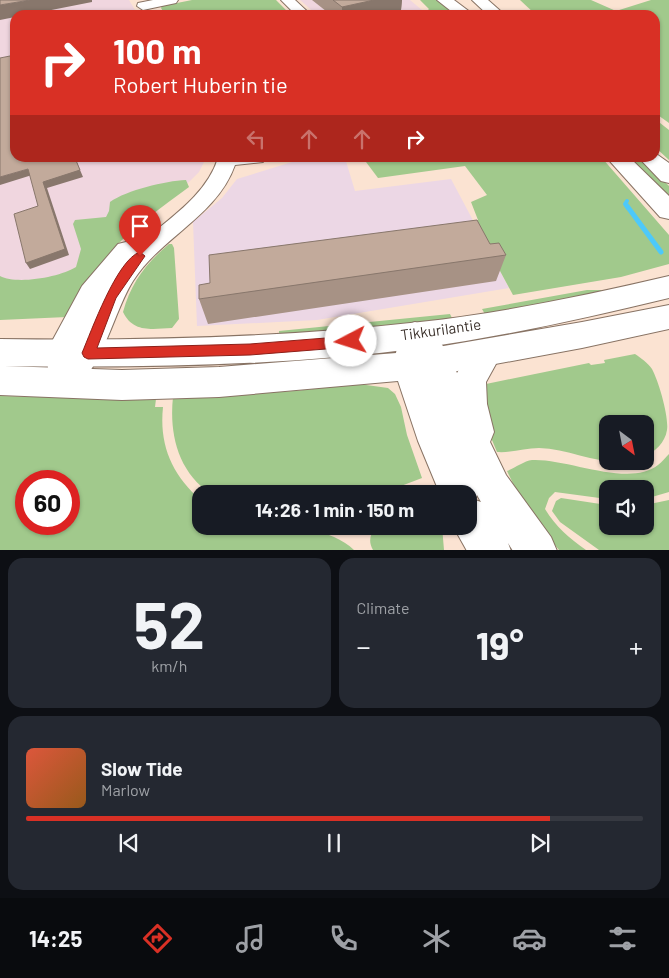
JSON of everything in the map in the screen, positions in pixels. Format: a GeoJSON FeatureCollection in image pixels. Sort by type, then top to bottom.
{"type":"FeatureCollection","features":[{"type":"Feature","properties":{"kind":"main road"},"geometry":{"type":"LineString","coordinates":[[444,0],[459,10]]}},
{"type":"Feature","properties":{"kind":"main road"},"geometry":{"type":"LineString","coordinates":[[458,0],[469,10]]}},
{"type":"Feature","properties":{"kind":"main road"},"geometry":{"type":"LineString","coordinates":[[479,0],[491,10]]}},
{"type":"Feature","properties":{"kind":"main road"},"geometry":{"type":"LineString","coordinates":[[499,0],[509,10]]}},
{"type":"Feature","properties":{"kind":"main road"},"geometry":{"type":"LineString","coordinates":[[622,162],[669,211]]}},
{"type":"Feature","properties":{"kind":"main road"},"geometry":{"type":"LineString","coordinates":[[654,162],[669,176]]}},
{"type":"Feature","properties":{"kind":"main road"},"geometry":{"type":"LineString","coordinates":[[643,183],[669,224]]}},
{"type":"Feature","properties":{"kind":"main road","name":"Tikkurilantie"},"geometry":{"type":"LineString","coordinates":[[420,354],[537,317],[660,289]]}},
{"type":"Feature","properties":{"kind":"main road","name":"Tikkurilantie"},"geometry":{"type":"LineString","coordinates":[[0,352],[70,363],[122,385],[219,382],[420,354],[486,353],[669,317]]}},
{"type":"Feature","properties":{"kind":"main road"},"geometry":{"type":"LineString","coordinates":[[472,483],[470,380],[486,353]]}},
{"type":"Feature","properties":{"kind":"main road"},"geometry":{"type":"LineString","coordinates":[[420,354],[446,389],[472,483],[502,502],[537,550]]}},
{"type":"Feature","properties":{"kind":"main road","name":"Tikkurilantie"},"geometry":{"type":"LineString","coordinates":[[0,380],[70,363]]}},
{"type":"Feature","properties":{"kind":"main road"},"geometry":{"type":"LineString","coordinates":[[477,531],[492,550]]}},
{"type":"Feature","properties":{"kind":"street"},"geometry":{"type":"LineString","coordinates":[[144,7],[172,0]]}},
{"type":"Feature","properties":{"kind":"street"},"geometry":{"type":"LineString","coordinates":[[287,0],[298,10]]}},
{"type":"Feature","properties":{"kind":"street"},"geometry":{"type":"LineString","coordinates":[[70,363],[91,293],[112,266],[131,245],[226,165],[239,162]]}},
{"type":"Feature","properties":{"kind":"shaded area"},"geometry":{"type":"Polygon","coordinates":[[[0,0],[129,0],[135,10],[10,10],[10,162],[204,162],[199,172],[189,182],[103,239],[63,281],[0,287],[0,0]]]}},
{"type":"Feature","properties":{"kind":"shaded area"},"geometry":{"type":"Polygon","coordinates":[[[300,0],[410,0],[422,10],[311,10],[300,0]]]}},
{"type":"Feature","properties":{"kind":"shaded area"},"geometry":{"type":"Polygon","coordinates":[[[292,162],[346,162],[355,191],[451,179],[509,288],[317,320],[197,326],[193,222],[222,198],[237,179],[292,162]]]}},
{"type":"Feature","properties":{"kind":"green space"},"geometry":{"type":"Polygon","coordinates":[[[192,0],[276,0],[286,10],[162,10],[162,6],[192,0]]]}},
{"type":"Feature","properties":{"kind":"green space"},"geometry":{"type":"Polygon","coordinates":[[[420,0],[440,0],[453,10],[428,10],[420,0]]]}},
{"type":"Feature","properties":{"kind":"green space"},"geometry":{"type":"Polygon","coordinates":[[[520,0],[591,0],[614,10],[531,10],[520,0]]]}},
{"type":"Feature","properties":{"kind":"green space"},"geometry":{"type":"Polygon","coordinates":[[[651,0],[669,0],[669,123],[660,117],[660,10],[619,10],[651,0]]]}},
{"type":"Feature","properties":{"kind":"green space"},"geometry":{"type":"Polygon","coordinates":[[[660,123],[669,130],[669,160],[660,152],[660,123]]]}},
{"type":"Feature","properties":{"kind":"green space"},"geometry":{"type":"Polygon","coordinates":[[[366,162],[605,162],[669,235],[669,264],[621,277],[513,295],[473,221],[478,220],[471,202],[487,195],[465,166],[378,178],[366,162]]]}},
{"type":"Feature","properties":{"kind":"green space"},"geometry":{"type":"Polygon","coordinates":[[[632,162],[645,162],[669,186],[669,200],[632,162]]]}},
{"type":"Feature","properties":{"kind":"green space"},"geometry":{"type":"Polygon","coordinates":[[[186,180],[189,187],[140,224],[106,257],[67,317],[0,320],[0,276],[7,279],[27,280],[49,277],[69,271],[76,267],[81,249],[73,224],[75,220],[106,217],[110,202],[117,198],[146,187],[186,180]]]}},
{"type":"Feature","properties":{"kind":"green space"},"geometry":{"type":"Polygon","coordinates":[[[169,244],[172,244],[174,248],[179,319],[172,328],[150,329],[138,327],[127,319],[123,312],[126,302],[140,274],[169,244]]]}},
{"type":"Feature","properties":{"kind":"green space"},"geometry":{"type":"Polygon","coordinates":[[[587,290],[601,290],[604,293],[486,316],[482,309],[587,290]]]}},
{"type":"Feature","properties":{"kind":"green space"},"geometry":{"type":"Polygon","coordinates":[[[450,314],[453,320],[279,338],[279,331],[450,314]]]}},
{"type":"Feature","properties":{"kind":"green space"},"geometry":{"type":"Polygon","coordinates":[[[635,354],[652,369],[665,408],[667,424],[666,435],[659,446],[654,450],[654,415],[599,415],[599,460],[563,451],[539,448],[497,452],[484,421],[486,384],[589,363],[591,365],[605,363],[604,360],[635,354]]]}},
{"type":"Feature","properties":{"kind":"green space"},"geometry":{"type":"Polygon","coordinates":[[[359,384],[388,388],[395,394],[401,407],[407,435],[422,478],[404,485],[200,485],[183,463],[178,451],[173,425],[173,397],[294,391],[359,384]]]}},
{"type":"Feature","properties":{"kind":"green space"},"geometry":{"type":"Polygon","coordinates":[[[0,396],[156,399],[155,407],[163,407],[163,434],[170,458],[175,470],[192,491],[192,535],[327,535],[340,540],[354,550],[0,550],[0,396]]]}},
{"type":"Feature","properties":{"kind":"green space"},"geometry":{"type":"Polygon","coordinates":[[[669,454],[669,492],[654,496],[654,480],[599,480],[599,498],[555,492],[549,498],[545,509],[549,515],[563,532],[586,550],[559,550],[526,510],[507,471],[532,460],[631,474],[654,470],[654,467],[669,454]]]}},
{"type":"Feature","properties":{"kind":"green space"},"geometry":{"type":"Polygon","coordinates":[[[561,498],[599,504],[599,535],[654,535],[654,503],[669,500],[669,550],[599,550],[560,522],[552,511],[556,501],[561,498]]]}},
{"type":"Feature","properties":{"kind":"green space"},"geometry":{"type":"Polygon","coordinates":[[[371,535],[443,535],[444,550],[373,550],[371,535]]]}},
{"type":"Feature","properties":{"kind":"building"},"geometry":{"type":"Polygon","coordinates":[[[0,0],[30,0],[0,5],[0,0]]]}},
{"type":"Feature","properties":{"kind":"building"},"geometry":{"type":"Polygon","coordinates":[[[333,0],[374,0],[342,7],[333,0]]]}},
{"type":"Feature","properties":{"kind":"building"},"geometry":{"type":"Polygon","coordinates":[[[10,56],[10,162],[77,162],[80,170],[43,182],[65,249],[26,263],[14,214],[38,206],[28,169],[0,177],[0,58],[10,56]]]}},
{"type":"Feature","properties":{"kind":"building"},"geometry":{"type":"Polygon","coordinates":[[[477,220],[490,244],[499,243],[506,255],[199,299],[199,285],[210,283],[209,255],[477,220]]]}},
{"type":"Feature","properties":{"kind":"waterway"},"geometry":{"type":"LineString","coordinates":[[627,201],[625,204],[628,208]]}},
{"type":"Feature","properties":{"kind":"waterway"},"geometry":{"type":"LineString","coordinates":[[627,206],[661,252]]}},
{"type":"Feature","properties":{"kind":"route"},"geometry":{"type":"LineString","coordinates":[[140,256],[110,297],[88,353],[250,350],[351,341]]}}]}
